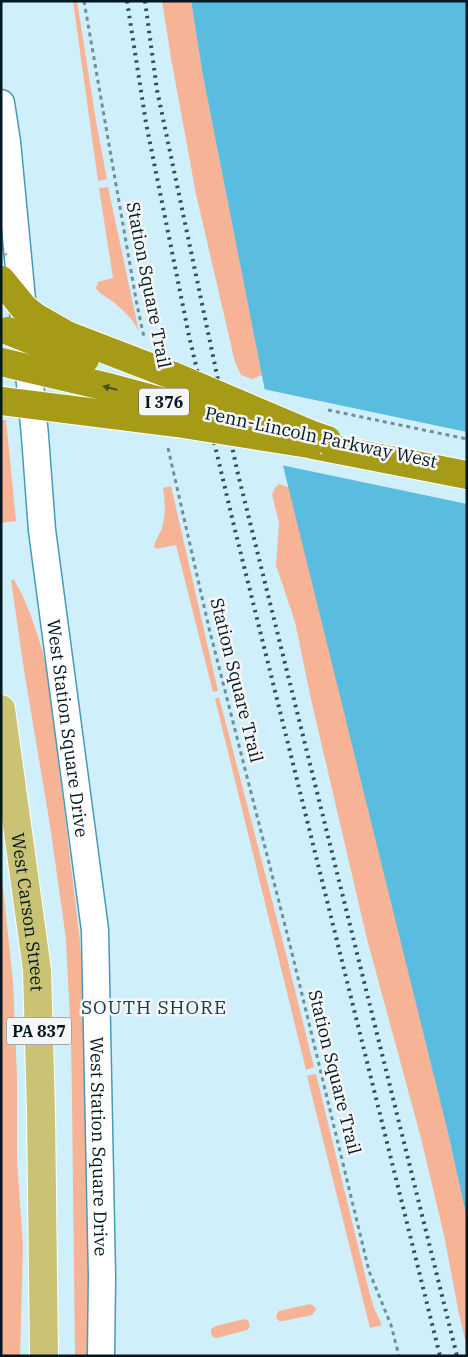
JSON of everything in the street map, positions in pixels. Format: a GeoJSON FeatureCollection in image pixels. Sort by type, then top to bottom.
{"type":"FeatureCollection","features":[{"type":"Feature","properties":{"kind":"highway"},"geometry":{"type":"LineString","coordinates":[[1,280],[24,308],[68,335],[171,375],[310,434],[320,442]]}},
{"type":"Feature","properties":{"kind":"highway"},"geometry":{"type":"LineString","coordinates":[[1,328],[54,349],[116,369],[320,442]]}},
{"type":"Feature","properties":{"kind":"highway","name":"Penn-Lincoln Parkway West"},"geometry":{"type":"LineString","coordinates":[[1,362],[112,388],[320,442],[467,475]]}},
{"type":"Feature","properties":{"kind":"highway","name":"Penn-Lincoln Parkway West"},"geometry":{"type":"LineString","coordinates":[[1,401],[320,442],[467,467]]}},
{"type":"Feature","properties":{"kind":"main road","name":"West Carson Street"},"geometry":{"type":"LineString","coordinates":[[1,709],[37,970],[44,1356]]}},
{"type":"Feature","properties":{"kind":"street","name":"West Station Square Drive"},"geometry":{"type":"LineString","coordinates":[[1,103],[7,142],[31,387],[42,530],[95,930],[102,1267],[101,1356]]}},
{"type":"Feature","properties":{"kind":"path","name":"Station Square Trail"},"geometry":{"type":"LineString","coordinates":[[84,1],[137,305],[146,344]]}},
{"type":"Feature","properties":{"kind":"path","name":"Station Square Trail"},"geometry":{"type":"LineString","coordinates":[[167,441],[212,637],[370,1271],[391,1325],[399,1356]]}},
{"type":"Feature","properties":{"kind":"shaded area"},"geometry":{"type":"Polygon","coordinates":[[[73,1],[77,1],[107,179],[98,181],[73,1]]]}},
{"type":"Feature","properties":{"kind":"shaded area"},"geometry":{"type":"Polygon","coordinates":[[[162,1],[191,1],[203,76],[262,375],[252,379],[241,375],[235,362],[196,194],[162,1]]]}},
{"type":"Feature","properties":{"kind":"shaded area"},"geometry":{"type":"Polygon","coordinates":[[[108,187],[139,332],[127,315],[96,288],[98,282],[113,278],[99,188],[108,187]]]}},
{"type":"Feature","properties":{"kind":"shaded area"},"geometry":{"type":"Polygon","coordinates":[[[1,420],[6,420],[16,521],[1,523],[1,420]]]}},
{"type":"Feature","properties":{"kind":"shaded area"},"geometry":{"type":"Polygon","coordinates":[[[279,484],[290,488],[449,1137],[467,1219],[467,1347],[444,1235],[421,1138],[367,939],[295,622],[276,565],[279,523],[272,494],[279,484]]]}},
{"type":"Feature","properties":{"kind":"shaded area"},"geometry":{"type":"Polygon","coordinates":[[[171,486],[218,691],[213,692],[176,545],[156,549],[154,546],[164,518],[163,488],[171,486]]]}},
{"type":"Feature","properties":{"kind":"shaded area"},"geometry":{"type":"Polygon","coordinates":[[[11,580],[14,580],[25,600],[47,666],[80,941],[86,1039],[90,1297],[87,1356],[75,1356],[71,1040],[66,939],[11,580]]]}},
{"type":"Feature","properties":{"kind":"shaded area"},"geometry":{"type":"Polygon","coordinates":[[[219,697],[314,1067],[306,1070],[215,699],[219,697]]]}},
{"type":"Feature","properties":{"kind":"shaded area"},"geometry":{"type":"Polygon","coordinates":[[[1,869],[13,982],[17,1077],[17,1160],[23,1246],[20,1356],[1,1356],[1,869]]]}},
{"type":"Feature","properties":{"kind":"shaded area"},"geometry":{"type":"Polygon","coordinates":[[[316,1074],[369,1291],[382,1325],[370,1328],[307,1076],[316,1074]]]}},
{"type":"Feature","properties":{"kind":"shaded area"},"geometry":{"type":"Polygon","coordinates":[[[310,1304],[316,1310],[312,1315],[283,1321],[279,1321],[276,1318],[279,1311],[310,1304]]]}},
{"type":"Feature","properties":{"kind":"shaded area"},"geometry":{"type":"Polygon","coordinates":[[[244,1319],[249,1324],[247,1330],[217,1338],[213,1337],[211,1333],[211,1329],[216,1326],[244,1319]]]}},
{"type":"Feature","properties":{"kind":"water"},"geometry":{"type":"Polygon","coordinates":[[[191,1],[467,1],[467,1219],[449,1137],[267,401],[203,76],[191,1]]]}},
{"type":"Feature","properties":{"kind":"pier"},"geometry":{"type":"Polygon","coordinates":[[[263,389],[467,432],[467,504],[281,465],[263,389]]]}},
{"type":"Feature","properties":{"kind":"railway"},"geometry":{"type":"LineString","coordinates":[[127,1],[146,123],[189,336],[234,526],[440,1356]]}},
{"type":"Feature","properties":{"kind":"railway"},"geometry":{"type":"LineString","coordinates":[[145,1],[157,90],[237,470],[457,1356]]}},
{"type":"Feature","properties":{"kind":"district","name":"SOUTH SHORE"},"geometry":{"type":"Point","coordinates":[154,1007]}}]}
